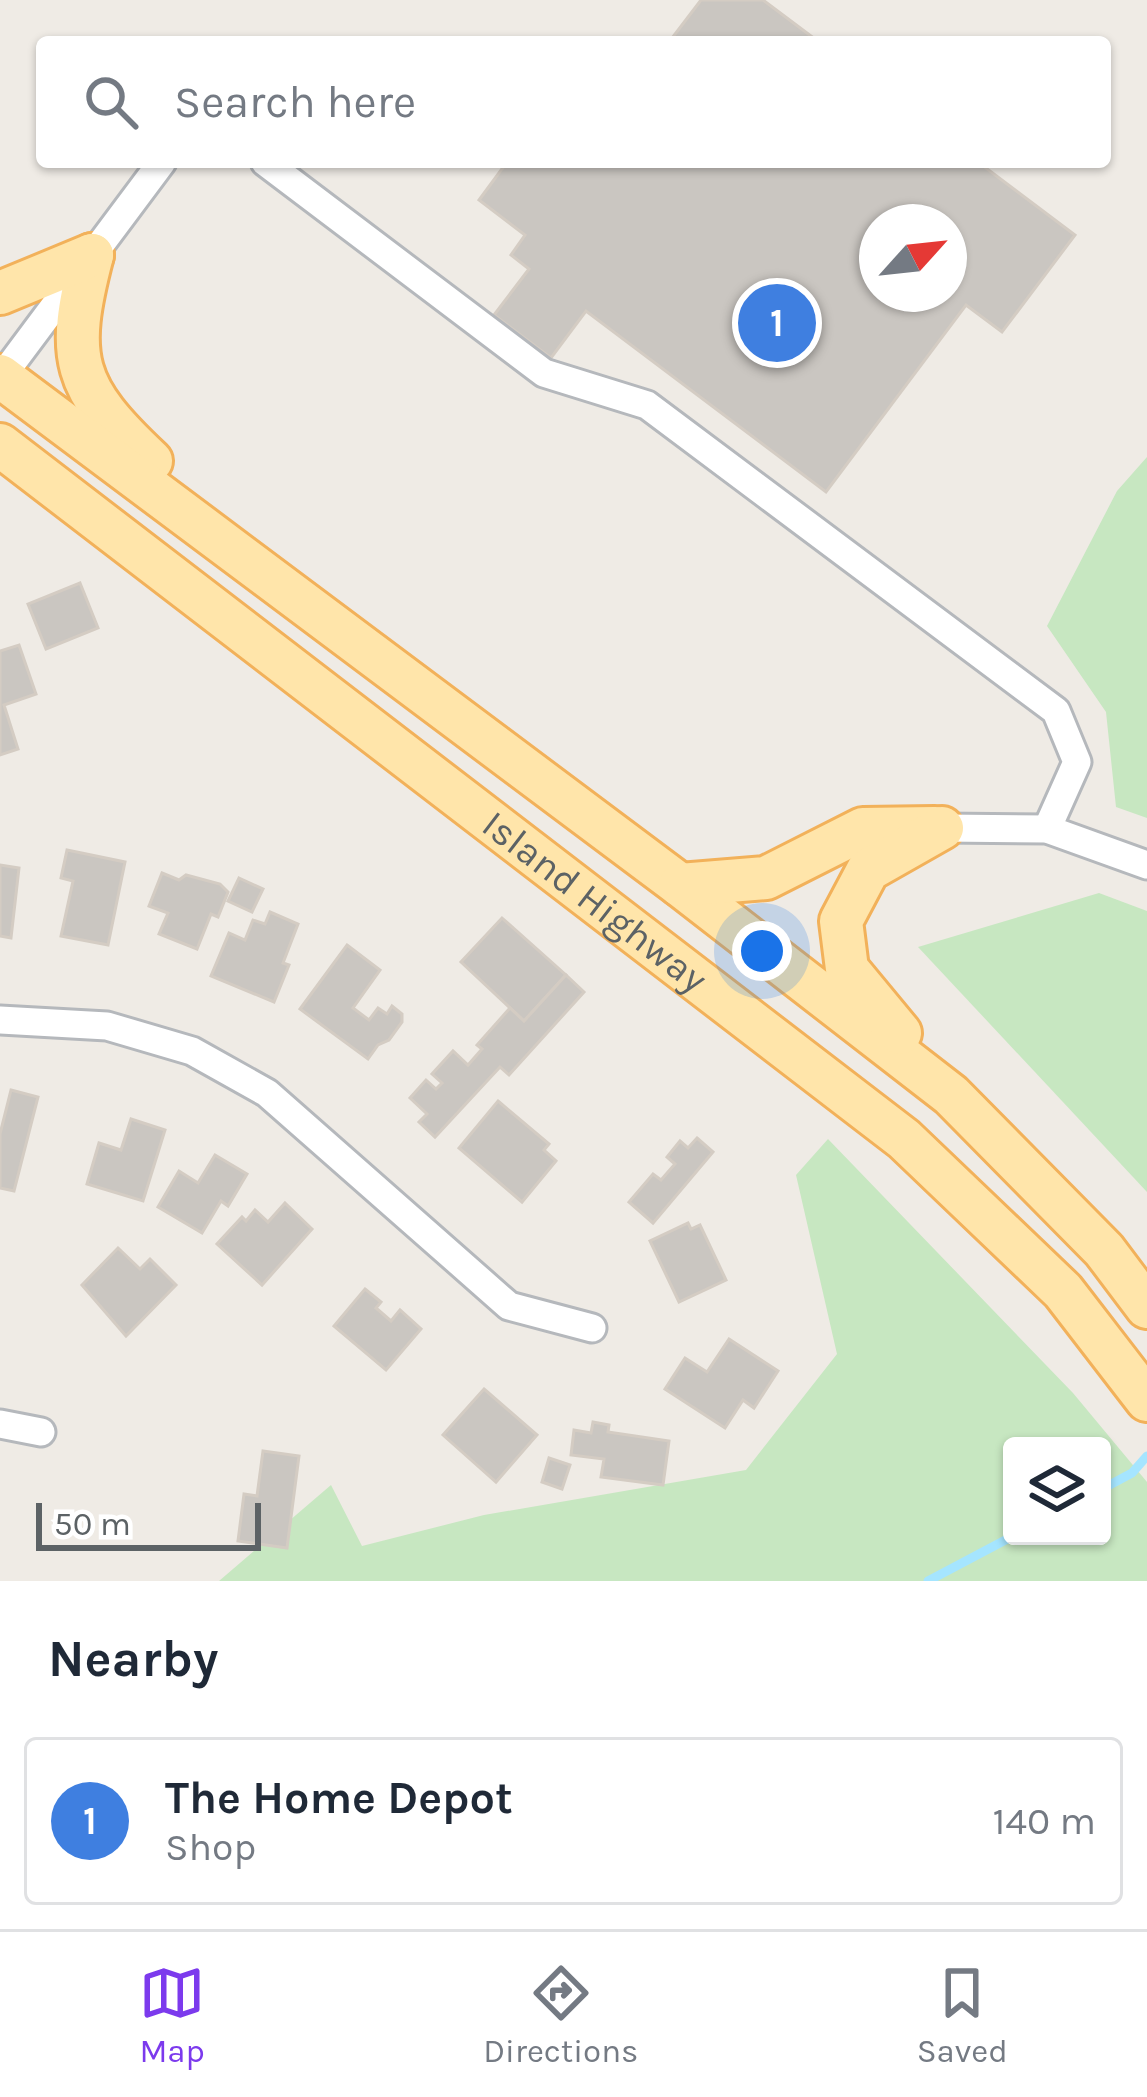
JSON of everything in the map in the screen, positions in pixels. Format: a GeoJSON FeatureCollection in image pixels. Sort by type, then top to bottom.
{"type":"FeatureCollection","features":[{"type":"Feature","properties":{"kind":"main road"},"geometry":{"type":"LineString","coordinates":[[0,293],[92,255]]}},
{"type":"Feature","properties":{"kind":"main road"},"geometry":{"type":"LineString","coordinates":[[92,255],[76,316],[75,344],[92,395],[117,430],[291,594]]}},
{"type":"Feature","properties":{"kind":"main road","name":"Island Highway"},"geometry":{"type":"LineString","coordinates":[[1,377],[680,885],[952,1095],[1104,1250],[1147,1307]]}},
{"type":"Feature","properties":{"kind":"main road","name":"Island Highway"},"geometry":{"type":"LineString","coordinates":[[0,445],[904,1139],[1064,1291],[1147,1400]]}},
{"type":"Feature","properties":{"kind":"main road"},"geometry":{"type":"LineString","coordinates":[[0,484],[26,486],[86,512]]}},
{"type":"Feature","properties":{"kind":"main road"},"geometry":{"type":"LineString","coordinates":[[680,885],[766,878],[863,829],[942,828]]}},
{"type":"Feature","properties":{"kind":"main road"},"geometry":{"type":"LineString","coordinates":[[942,828],[868,870],[841,921],[847,969],[952,1095]]}},
{"type":"Feature","properties":{"kind":"street"},"geometry":{"type":"LineString","coordinates":[[1,377],[157,168]]}},
{"type":"Feature","properties":{"kind":"street"},"geometry":{"type":"LineString","coordinates":[[273,168],[544,373],[647,405],[1056,711],[1077,762],[1047,829]]}},
{"type":"Feature","properties":{"kind":"street"},"geometry":{"type":"LineString","coordinates":[[942,828],[1047,829],[1147,865]]}},
{"type":"Feature","properties":{"kind":"street"},"geometry":{"type":"LineString","coordinates":[[0,1020],[107,1026],[192,1051],[267,1093],[509,1306],[592,1328]]}},
{"type":"Feature","properties":{"kind":"street"},"geometry":{"type":"LineString","coordinates":[[0,1424],[41,1432]]}},
{"type":"Feature","properties":{"kind":"green space"},"geometry":{"type":"Polygon","coordinates":[[[1147,457],[1147,818],[1116,807],[1106,712],[1047,626],[1117,491],[1147,457]]]}},
{"type":"Feature","properties":{"kind":"green space"},"geometry":{"type":"Polygon","coordinates":[[[1099,893],[1147,911],[1147,1192],[918,947],[1099,893]]]}},
{"type":"Feature","properties":{"kind":"green space"},"geometry":{"type":"Polygon","coordinates":[[[828,1139],[1073,1393],[1110,1437],[1003,1437],[1003,1545],[1111,1545],[1111,1439],[1147,1482],[1147,1581],[219,1581],[331,1485],[362,1546],[484,1515],[746,1470],[837,1354],[796,1175],[828,1139]]]}},
{"type":"Feature","properties":{"kind":"building"},"geometry":{"type":"Polygon","coordinates":[[[701,0],[763,0],[811,36],[674,36],[701,0]]]}},
{"type":"Feature","properties":{"kind":"building"},"geometry":{"type":"Polygon","coordinates":[[[503,168],[986,168],[1075,235],[1002,332],[967,306],[967,204],[859,204],[859,312],[961,312],[826,492],[586,311],[551,358],[494,315],[529,269],[511,255],[525,235],[479,200],[503,168]]]}},
{"type":"Feature","properties":{"kind":"building"},"geometry":{"type":"Polygon","coordinates":[[[80,583],[98,628],[46,649],[28,604],[80,583]]]}},
{"type":"Feature","properties":{"kind":"building"},"geometry":{"type":"Polygon","coordinates":[[[19,645],[36,694],[4,705],[18,749],[0,755],[0,651],[19,645]]]}},
{"type":"Feature","properties":{"kind":"building"},"geometry":{"type":"Polygon","coordinates":[[[67,850],[125,862],[108,945],[61,936],[73,881],[61,878],[67,850]]]}},
{"type":"Feature","properties":{"kind":"building"},"geometry":{"type":"Polygon","coordinates":[[[0,865],[19,868],[11,938],[0,936],[0,865]]]}},
{"type":"Feature","properties":{"kind":"building"},"geometry":{"type":"Polygon","coordinates":[[[162,873],[179,880],[186,875],[220,884],[228,892],[218,917],[211,914],[197,949],[159,934],[168,913],[149,906],[162,873]]]}},
{"type":"Feature","properties":{"kind":"building"},"geometry":{"type":"Polygon","coordinates":[[[239,878],[263,889],[252,912],[228,901],[239,878]]]}},
{"type":"Feature","properties":{"kind":"building"},"geometry":{"type":"Polygon","coordinates":[[[270,912],[298,924],[274,1002],[211,976],[229,933],[245,940],[253,920],[265,924],[270,912]]]}},
{"type":"Feature","properties":{"kind":"building"},"geometry":{"type":"Polygon","coordinates":[[[502,918],[566,975],[524,1021],[461,962],[502,918]]]}},
{"type":"Feature","properties":{"kind":"building"},"geometry":{"type":"Polygon","coordinates":[[[347,945],[380,970],[353,1008],[369,1020],[378,1008],[387,1014],[392,1006],[402,1014],[389,1040],[378,1045],[368,1059],[300,1009],[347,945]]]}},
{"type":"Feature","properties":{"kind":"building"},"geometry":{"type":"Polygon","coordinates":[[[566,975],[584,992],[509,1075],[500,1067],[435,1137],[419,1122],[427,1114],[410,1098],[426,1080],[436,1089],[442,1083],[432,1074],[453,1051],[468,1065],[482,1049],[477,1045],[510,1008],[524,1021],[566,975]]]}},
{"type":"Feature","properties":{"kind":"building"},"geometry":{"type":"Polygon","coordinates":[[[11,1090],[38,1097],[14,1191],[0,1188],[0,1134],[11,1090]]]}},
{"type":"Feature","properties":{"kind":"building"},"geometry":{"type":"Polygon","coordinates":[[[498,1101],[549,1144],[544,1150],[556,1161],[522,1202],[459,1148],[498,1101]]]}},
{"type":"Feature","properties":{"kind":"building"},"geometry":{"type":"Polygon","coordinates":[[[131,1119],[165,1130],[143,1201],[87,1184],[99,1143],[121,1150],[131,1119]]]}},
{"type":"Feature","properties":{"kind":"building"},"geometry":{"type":"Polygon","coordinates":[[[697,1138],[713,1152],[653,1223],[629,1202],[653,1174],[661,1180],[675,1164],[667,1157],[680,1141],[688,1148],[697,1138]]]}},
{"type":"Feature","properties":{"kind":"building"},"geometry":{"type":"Polygon","coordinates":[[[215,1155],[247,1174],[228,1206],[221,1201],[202,1233],[158,1207],[179,1171],[198,1183],[215,1155]]]}},
{"type":"Feature","properties":{"kind":"building"},"geometry":{"type":"Polygon","coordinates":[[[285,1203],[312,1229],[262,1285],[217,1244],[242,1217],[246,1221],[255,1210],[268,1222],[285,1203]]]}},
{"type":"Feature","properties":{"kind":"building"},"geometry":{"type":"Polygon","coordinates":[[[688,1223],[691,1229],[700,1225],[726,1280],[679,1302],[650,1241],[688,1223]]]}},
{"type":"Feature","properties":{"kind":"building"},"geometry":{"type":"Polygon","coordinates":[[[118,1248],[140,1269],[150,1259],[176,1285],[126,1336],[82,1285],[118,1248]]]}},
{"type":"Feature","properties":{"kind":"building"},"geometry":{"type":"Polygon","coordinates":[[[365,1289],[381,1302],[376,1308],[391,1321],[400,1310],[421,1329],[386,1370],[334,1326],[365,1289]]]}},
{"type":"Feature","properties":{"kind":"building"},"geometry":{"type":"Polygon","coordinates":[[[729,1339],[778,1371],[754,1408],[743,1400],[725,1428],[665,1389],[685,1358],[707,1372],[729,1339]]]}},
{"type":"Feature","properties":{"kind":"building"},"geometry":{"type":"Polygon","coordinates":[[[484,1389],[537,1435],[496,1482],[443,1435],[484,1389]]]}},
{"type":"Feature","properties":{"kind":"building"},"geometry":{"type":"Polygon","coordinates":[[[593,1422],[609,1425],[608,1432],[669,1441],[663,1485],[601,1477],[604,1459],[571,1455],[574,1430],[591,1433],[593,1422]]]}},
{"type":"Feature","properties":{"kind":"building"},"geometry":{"type":"Polygon","coordinates":[[[263,1451],[299,1456],[287,1548],[238,1541],[244,1494],[257,1496],[263,1451]]]}},
{"type":"Feature","properties":{"kind":"building"},"geometry":{"type":"Polygon","coordinates":[[[549,1458],[570,1465],[562,1489],[542,1482],[549,1458]]]}},
{"type":"Feature","properties":{"kind":"waterway"},"geometry":{"type":"LineString","coordinates":[[1111,1484],[1132,1473],[1147,1456]]}},
{"type":"Feature","properties":{"kind":"waterway"},"geometry":{"type":"LineString","coordinates":[[928,1581],[1003,1541]]}},
{"type":"Feature","properties":{"kind":"place","name":"The Home Depot"},"geometry":{"type":"Point","coordinates":[777,323]}}]}
